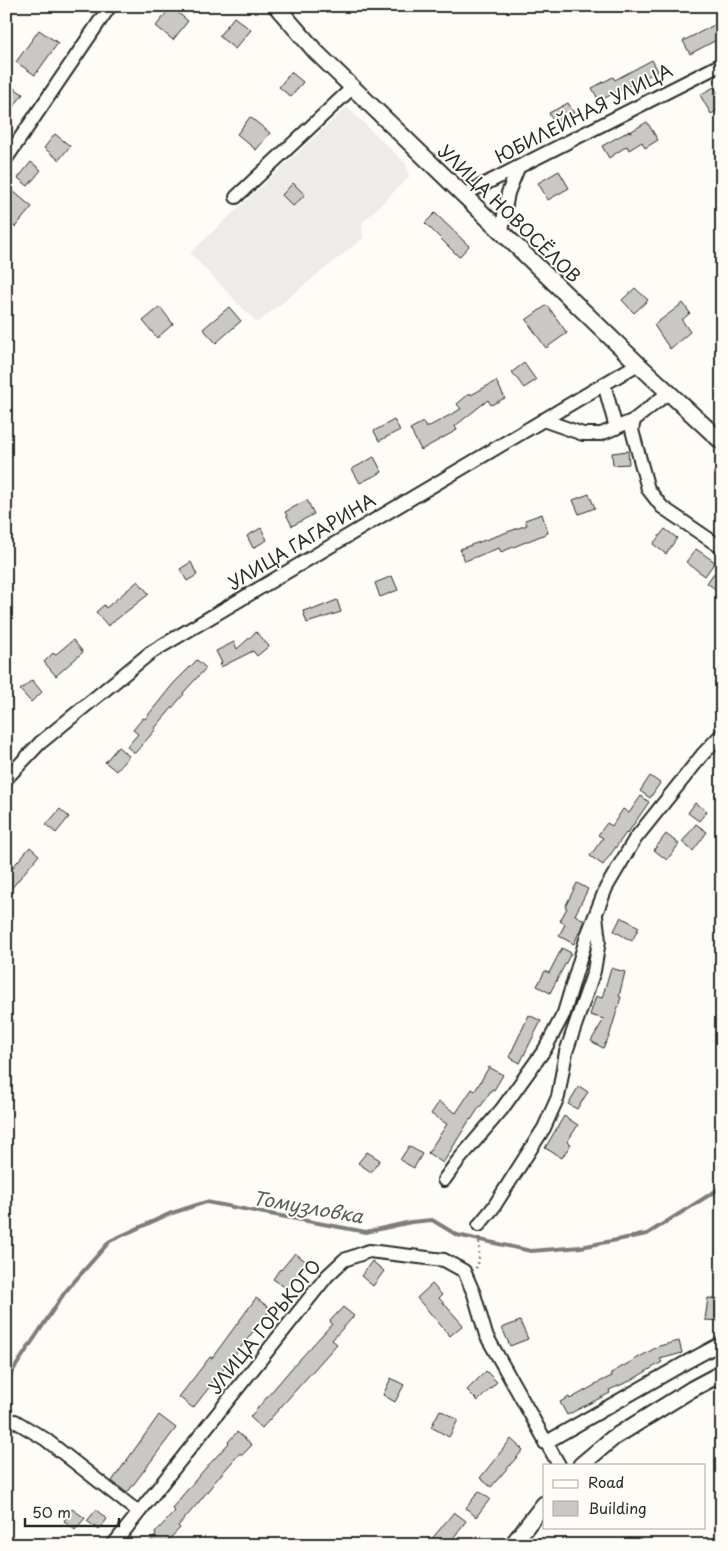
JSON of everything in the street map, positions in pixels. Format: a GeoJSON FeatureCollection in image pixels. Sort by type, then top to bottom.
{"type":"FeatureCollection","features":[{"type":"Feature","properties":{"kind":"main road","name":"УЛИЦА НОВОСЁЛОВ"},"geometry":{"type":"LineString","coordinates":[[276,6],[316,52],[352,88],[668,393],[722,442]]}},
{"type":"Feature","properties":{"kind":"main road"},"geometry":{"type":"LineString","coordinates":[[582,1464],[613,1438],[692,1388],[722,1373]]}},
{"type":"Feature","properties":{"kind":"main road"},"geometry":{"type":"LineString","coordinates":[[512,1545],[543,1505]]}},
{"type":"Feature","properties":{"kind":"street"},"geometry":{"type":"LineString","coordinates":[[6,160],[110,6]]}},
{"type":"Feature","properties":{"kind":"street","name":"ЮБИЛЕЙНАЯ УЛИЦА"},"geometry":{"type":"LineString","coordinates":[[463,196],[722,64]]}},
{"type":"Feature","properties":{"kind":"street"},"geometry":{"type":"LineString","coordinates":[[236,197],[352,88]]}},
{"type":"Feature","properties":{"kind":"street"},"geometry":{"type":"LineString","coordinates":[[502,234],[508,193],[518,168]]}},
{"type":"Feature","properties":{"kind":"street","name":"УЛИЦА ГАГАРИНА"},"geometry":{"type":"LineString","coordinates":[[6,779],[40,743],[150,653],[638,364]]}},
{"type":"Feature","properties":{"kind":"street"},"geometry":{"type":"LineString","coordinates":[[604,384],[616,428]]}},
{"type":"Feature","properties":{"kind":"street"},"geometry":{"type":"LineString","coordinates":[[543,420],[583,434],[601,434],[634,420],[668,393]]}},
{"type":"Feature","properties":{"kind":"street"},"geometry":{"type":"LineString","coordinates":[[634,420],[632,430],[648,489],[662,507],[722,548]]}},
{"type":"Feature","properties":{"kind":"street"},"geometry":{"type":"LineString","coordinates":[[444,1180],[502,1109],[545,1049],[564,1013],[587,936],[606,888],[635,839],[703,754],[722,734]]}},
{"type":"Feature","properties":{"kind":"street"},"geometry":{"type":"LineString","coordinates":[[479,1225],[493,1208],[544,1128],[558,1097],[566,1052],[594,971],[599,941],[596,914]]}},
{"type":"Feature","properties":{"kind":"street","name":"УЛИЦА ГОРЬКОГО"},"geometry":{"type":"LineString","coordinates":[[113,1545],[326,1276],[344,1260],[368,1251],[444,1260],[464,1271],[474,1294],[486,1335],[558,1464]]}},
{"type":"Feature","properties":{"kind":"street"},"geometry":{"type":"LineString","coordinates":[[545,1442],[722,1343]]}},
{"type":"Feature","properties":{"kind":"street"},"geometry":{"type":"LineString","coordinates":[[15,1421],[45,1439],[138,1512]]}},
{"type":"Feature","properties":{"kind":"path"},"geometry":{"type":"LineString","coordinates":[[479,1225],[479,1261]]}},
{"type":"Feature","properties":{"kind":"shaded area"},"geometry":{"type":"Polygon","coordinates":[[[347,107],[406,164],[409,177],[362,223],[363,238],[257,323],[190,253],[347,107]]]}},
{"type":"Feature","properties":{"kind":"building"},"geometry":{"type":"Polygon","coordinates":[[[171,7],[188,21],[173,40],[156,26],[171,7]]]}},
{"type":"Feature","properties":{"kind":"building"},"geometry":{"type":"Polygon","coordinates":[[[234,17],[251,30],[235,49],[219,36],[234,17]]]}},
{"type":"Feature","properties":{"kind":"building"},"geometry":{"type":"Polygon","coordinates":[[[722,21],[722,37],[690,54],[683,41],[722,21]]]}},
{"type":"Feature","properties":{"kind":"building"},"geometry":{"type":"Polygon","coordinates":[[[39,30],[58,43],[35,75],[16,62],[39,30]]]}},
{"type":"Feature","properties":{"kind":"building"},"geometry":{"type":"Polygon","coordinates":[[[652,60],[658,71],[599,101],[592,88],[613,77],[615,80],[652,60]]]}},
{"type":"Feature","properties":{"kind":"building"},"geometry":{"type":"Polygon","coordinates":[[[291,72],[303,82],[291,97],[279,87],[291,72]]]}},
{"type":"Feature","properties":{"kind":"building"},"geometry":{"type":"Polygon","coordinates":[[[6,83],[23,94],[6,117],[6,83]]]}},
{"type":"Feature","properties":{"kind":"building"},"geometry":{"type":"Polygon","coordinates":[[[714,87],[722,99],[722,108],[711,114],[700,95],[714,87]]]}},
{"type":"Feature","properties":{"kind":"building"},"geometry":{"type":"Polygon","coordinates":[[[568,103],[574,113],[554,123],[549,113],[568,103]]]}},
{"type":"Feature","properties":{"kind":"building"},"geometry":{"type":"Polygon","coordinates":[[[250,117],[270,133],[256,150],[237,134],[250,117]]]}},
{"type":"Feature","properties":{"kind":"building"},"geometry":{"type":"Polygon","coordinates":[[[647,122],[658,140],[645,148],[642,142],[629,150],[627,146],[609,158],[602,146],[647,122]]]}},
{"type":"Feature","properties":{"kind":"building"},"geometry":{"type":"Polygon","coordinates":[[[55,134],[70,146],[59,160],[44,148],[55,134]]]}},
{"type":"Feature","properties":{"kind":"building"},"geometry":{"type":"Polygon","coordinates":[[[31,162],[41,170],[28,186],[18,178],[31,162]]]}},
{"type":"Feature","properties":{"kind":"building"},"geometry":{"type":"Polygon","coordinates":[[[559,171],[569,188],[548,200],[538,183],[559,171]]]}},
{"type":"Feature","properties":{"kind":"building"},"geometry":{"type":"Polygon","coordinates":[[[293,183],[305,195],[293,206],[282,195],[293,183]]]}},
{"type":"Feature","properties":{"kind":"building"},"geometry":{"type":"Polygon","coordinates":[[[14,192],[32,207],[15,227],[6,220],[6,202],[14,192]]]}},
{"type":"Feature","properties":{"kind":"building"},"geometry":{"type":"Polygon","coordinates":[[[435,213],[469,246],[459,257],[425,223],[435,213]]]}},
{"type":"Feature","properties":{"kind":"building"},"geometry":{"type":"Polygon","coordinates":[[[635,288],[648,300],[634,313],[622,300],[635,288]]]}},
{"type":"Feature","properties":{"kind":"building"},"geometry":{"type":"Polygon","coordinates":[[[683,303],[690,313],[682,320],[690,332],[670,349],[654,325],[683,303]]]}},
{"type":"Feature","properties":{"kind":"building"},"geometry":{"type":"Polygon","coordinates":[[[547,305],[567,333],[546,348],[526,320],[547,305]]]}},
{"type":"Feature","properties":{"kind":"building"},"geometry":{"type":"Polygon","coordinates":[[[160,307],[173,324],[157,338],[143,321],[160,307]]]}},
{"type":"Feature","properties":{"kind":"building"},"geometry":{"type":"Polygon","coordinates":[[[229,307],[241,321],[216,343],[203,329],[229,307]]]}},
{"type":"Feature","properties":{"kind":"building"},"geometry":{"type":"Polygon","coordinates":[[[524,363],[536,380],[524,388],[512,372],[524,363]]]}},
{"type":"Feature","properties":{"kind":"building"},"geometry":{"type":"Polygon","coordinates":[[[496,381],[505,398],[491,405],[488,400],[455,426],[457,430],[421,450],[410,429],[423,422],[426,428],[461,409],[457,404],[470,393],[471,395],[496,381]]]}},
{"type":"Feature","properties":{"kind":"building"},"geometry":{"type":"Polygon","coordinates":[[[394,420],[400,430],[379,441],[374,431],[394,420]]]}},
{"type":"Feature","properties":{"kind":"building"},"geometry":{"type":"Polygon","coordinates":[[[628,451],[629,464],[613,465],[612,453],[628,451]]]}},
{"type":"Feature","properties":{"kind":"building"},"geometry":{"type":"Polygon","coordinates":[[[374,457],[382,472],[360,483],[352,469],[374,457]]]}},
{"type":"Feature","properties":{"kind":"building"},"geometry":{"type":"Polygon","coordinates":[[[589,494],[595,508],[579,514],[573,500],[589,494]]]}},
{"type":"Feature","properties":{"kind":"building"},"geometry":{"type":"Polygon","coordinates":[[[307,500],[314,514],[292,526],[285,512],[307,500]]]}},
{"type":"Feature","properties":{"kind":"building"},"geometry":{"type":"Polygon","coordinates":[[[542,514],[548,533],[501,552],[499,548],[465,561],[460,549],[527,525],[525,520],[542,514]]]}},
{"type":"Feature","properties":{"kind":"building"},"geometry":{"type":"Polygon","coordinates":[[[261,528],[267,540],[253,548],[247,536],[261,528]]]}},
{"type":"Feature","properties":{"kind":"building"},"geometry":{"type":"Polygon","coordinates":[[[665,529],[677,538],[666,554],[653,544],[665,529]]]}},
{"type":"Feature","properties":{"kind":"building"},"geometry":{"type":"Polygon","coordinates":[[[696,549],[715,562],[705,576],[686,562],[696,549]]]}},
{"type":"Feature","properties":{"kind":"building"},"geometry":{"type":"Polygon","coordinates":[[[191,562],[197,575],[187,581],[180,569],[191,562]]]}},
{"type":"Feature","properties":{"kind":"building"},"geometry":{"type":"Polygon","coordinates":[[[714,573],[722,579],[722,594],[707,583],[714,573]]]}},
{"type":"Feature","properties":{"kind":"building"},"geometry":{"type":"Polygon","coordinates":[[[392,576],[398,590],[380,597],[375,583],[392,576]]]}},
{"type":"Feature","properties":{"kind":"building"},"geometry":{"type":"Polygon","coordinates":[[[138,581],[149,594],[108,626],[96,612],[104,605],[106,608],[138,581]]]}},
{"type":"Feature","properties":{"kind":"building"},"geometry":{"type":"Polygon","coordinates":[[[337,600],[341,612],[307,623],[303,611],[312,608],[312,610],[337,600]]]}},
{"type":"Feature","properties":{"kind":"building"},"geometry":{"type":"Polygon","coordinates":[[[256,632],[269,646],[257,656],[253,651],[221,667],[220,664],[222,663],[216,651],[234,642],[237,649],[256,632]]]}},
{"type":"Feature","properties":{"kind":"building"},"geometry":{"type":"Polygon","coordinates":[[[73,640],[83,652],[56,676],[44,662],[53,653],[55,655],[73,640]]]}},
{"type":"Feature","properties":{"kind":"building"},"geometry":{"type":"Polygon","coordinates":[[[197,660],[206,668],[183,693],[135,753],[127,747],[138,734],[133,730],[143,718],[145,719],[173,684],[197,660]]]}},
{"type":"Feature","properties":{"kind":"building"},"geometry":{"type":"Polygon","coordinates":[[[32,680],[42,692],[31,702],[20,690],[32,680]]]}},
{"type":"Feature","properties":{"kind":"building"},"geometry":{"type":"Polygon","coordinates":[[[118,747],[129,756],[116,771],[105,762],[118,747]]]}},
{"type":"Feature","properties":{"kind":"building"},"geometry":{"type":"Polygon","coordinates":[[[650,776],[660,783],[650,798],[640,791],[650,776]]]}},
{"type":"Feature","properties":{"kind":"building"},"geometry":{"type":"Polygon","coordinates":[[[641,796],[649,802],[603,865],[590,856],[603,838],[598,835],[607,823],[612,826],[623,809],[629,813],[641,796]]]}},
{"type":"Feature","properties":{"kind":"building"},"geometry":{"type":"Polygon","coordinates":[[[695,803],[707,811],[699,821],[688,813],[695,803]]]}},
{"type":"Feature","properties":{"kind":"building"},"geometry":{"type":"Polygon","coordinates":[[[60,809],[69,817],[56,833],[46,825],[60,809]]]}},
{"type":"Feature","properties":{"kind":"building"},"geometry":{"type":"Polygon","coordinates":[[[696,824],[707,832],[693,851],[682,842],[696,824]]]}},
{"type":"Feature","properties":{"kind":"building"},"geometry":{"type":"Polygon","coordinates":[[[666,834],[679,844],[667,860],[654,850],[666,834]]]}},
{"type":"Feature","properties":{"kind":"building"},"geometry":{"type":"Polygon","coordinates":[[[30,847],[39,855],[6,895],[6,875],[30,847]]]}},
{"type":"Feature","properties":{"kind":"building"},"geometry":{"type":"Polygon","coordinates":[[[577,883],[588,889],[575,915],[584,920],[574,944],[559,936],[565,924],[560,921],[577,883]]]}},
{"type":"Feature","properties":{"kind":"building"},"geometry":{"type":"Polygon","coordinates":[[[621,917],[639,927],[632,941],[614,931],[621,917]]]}},
{"type":"Feature","properties":{"kind":"building"},"geometry":{"type":"Polygon","coordinates":[[[562,948],[571,953],[550,993],[537,986],[545,971],[549,973],[562,948]]]}},
{"type":"Feature","properties":{"kind":"building"},"geometry":{"type":"Polygon","coordinates":[[[611,968],[625,972],[619,996],[621,997],[609,1037],[603,1048],[591,1041],[604,1019],[590,1015],[596,996],[602,998],[611,968]]]}},
{"type":"Feature","properties":{"kind":"building"},"geometry":{"type":"Polygon","coordinates":[[[529,1015],[541,1021],[520,1063],[509,1057],[529,1015]]]}},
{"type":"Feature","properties":{"kind":"building"},"geometry":{"type":"Polygon","coordinates":[[[489,1067],[503,1075],[494,1090],[492,1089],[470,1119],[443,1163],[428,1153],[447,1124],[431,1114],[439,1102],[456,1113],[472,1089],[475,1091],[489,1067]]]}},
{"type":"Feature","properties":{"kind":"building"},"geometry":{"type":"Polygon","coordinates":[[[579,1086],[588,1092],[577,1109],[568,1104],[579,1086]]]}},
{"type":"Feature","properties":{"kind":"building"},"geometry":{"type":"Polygon","coordinates":[[[564,1116],[578,1125],[567,1142],[571,1144],[562,1158],[545,1148],[564,1116]]]}},
{"type":"Feature","properties":{"kind":"building"},"geometry":{"type":"Polygon","coordinates":[[[409,1146],[422,1154],[414,1168],[400,1160],[409,1146]]]}},
{"type":"Feature","properties":{"kind":"building"},"geometry":{"type":"Polygon","coordinates":[[[367,1152],[380,1160],[371,1172],[358,1163],[367,1152]]]}},
{"type":"Feature","properties":{"kind":"building"},"geometry":{"type":"Polygon","coordinates":[[[295,1253],[308,1263],[286,1288],[273,1279],[295,1253]]]}},
{"type":"Feature","properties":{"kind":"building"},"geometry":{"type":"Polygon","coordinates":[[[372,1261],[384,1271],[373,1286],[361,1276],[372,1261]]]}},
{"type":"Feature","properties":{"kind":"building"},"geometry":{"type":"Polygon","coordinates":[[[432,1284],[442,1295],[439,1298],[463,1325],[450,1336],[417,1298],[432,1284]]]}},
{"type":"Feature","properties":{"kind":"building"},"geometry":{"type":"Polygon","coordinates":[[[256,1298],[271,1309],[193,1408],[179,1397],[210,1357],[212,1358],[256,1298]]]}},
{"type":"Feature","properties":{"kind":"building"},"geometry":{"type":"Polygon","coordinates":[[[708,1298],[722,1299],[722,1321],[705,1320],[708,1298]]]}},
{"type":"Feature","properties":{"kind":"building"},"geometry":{"type":"Polygon","coordinates":[[[343,1307],[354,1316],[332,1340],[337,1344],[262,1428],[250,1417],[332,1324],[330,1321],[343,1307]]]}},
{"type":"Feature","properties":{"kind":"building"},"geometry":{"type":"Polygon","coordinates":[[[520,1321],[528,1339],[510,1346],[502,1328],[520,1321]]]}},
{"type":"Feature","properties":{"kind":"building"},"geometry":{"type":"Polygon","coordinates":[[[679,1341],[682,1353],[660,1359],[662,1362],[630,1381],[609,1390],[610,1393],[567,1415],[560,1402],[569,1397],[570,1399],[612,1376],[611,1373],[659,1346],[679,1341]]]}},
{"type":"Feature","properties":{"kind":"building"},"geometry":{"type":"Polygon","coordinates":[[[486,1371],[497,1382],[478,1401],[467,1390],[486,1371]]]}},
{"type":"Feature","properties":{"kind":"building"},"geometry":{"type":"Polygon","coordinates":[[[391,1378],[404,1385],[395,1402],[383,1395],[391,1378]]]}},
{"type":"Feature","properties":{"kind":"building"},"geometry":{"type":"Polygon","coordinates":[[[440,1410],[458,1420],[449,1437],[431,1427],[440,1410]]]}},
{"type":"Feature","properties":{"kind":"building"},"geometry":{"type":"Polygon","coordinates":[[[159,1415],[176,1428],[127,1493],[112,1481],[159,1415]]]}},
{"type":"Feature","properties":{"kind":"building"},"geometry":{"type":"Polygon","coordinates":[[[237,1432],[252,1445],[242,1455],[240,1453],[218,1478],[178,1526],[180,1528],[164,1545],[147,1545],[175,1511],[172,1508],[237,1432]]]}},
{"type":"Feature","properties":{"kind":"building"},"geometry":{"type":"Polygon","coordinates":[[[511,1439],[523,1450],[491,1487],[480,1478],[511,1439]]]}},
{"type":"Feature","properties":{"kind":"building"},"geometry":{"type":"Polygon","coordinates":[[[479,1491],[490,1499],[476,1517],[466,1508],[479,1491]]]}},
{"type":"Feature","properties":{"kind":"building"},"geometry":{"type":"Polygon","coordinates":[[[72,1509],[85,1518],[75,1530],[64,1521],[72,1509]]]}},
{"type":"Feature","properties":{"kind":"building"},"geometry":{"type":"Polygon","coordinates":[[[96,1510],[107,1519],[99,1530],[87,1521],[96,1510]]]}},
{"type":"Feature","properties":{"kind":"building"},"geometry":{"type":"Polygon","coordinates":[[[454,1512],[466,1521],[448,1545],[438,1545],[431,1540],[454,1512]]]}},
{"type":"Feature","properties":{"kind":"waterway","name":"Томузловка"},"geometry":{"type":"LineString","coordinates":[[6,1381],[65,1292],[110,1241],[169,1214],[206,1202],[366,1232],[411,1222],[432,1220],[457,1235],[531,1251],[581,1247],[647,1234],[722,1187]]}}]}
